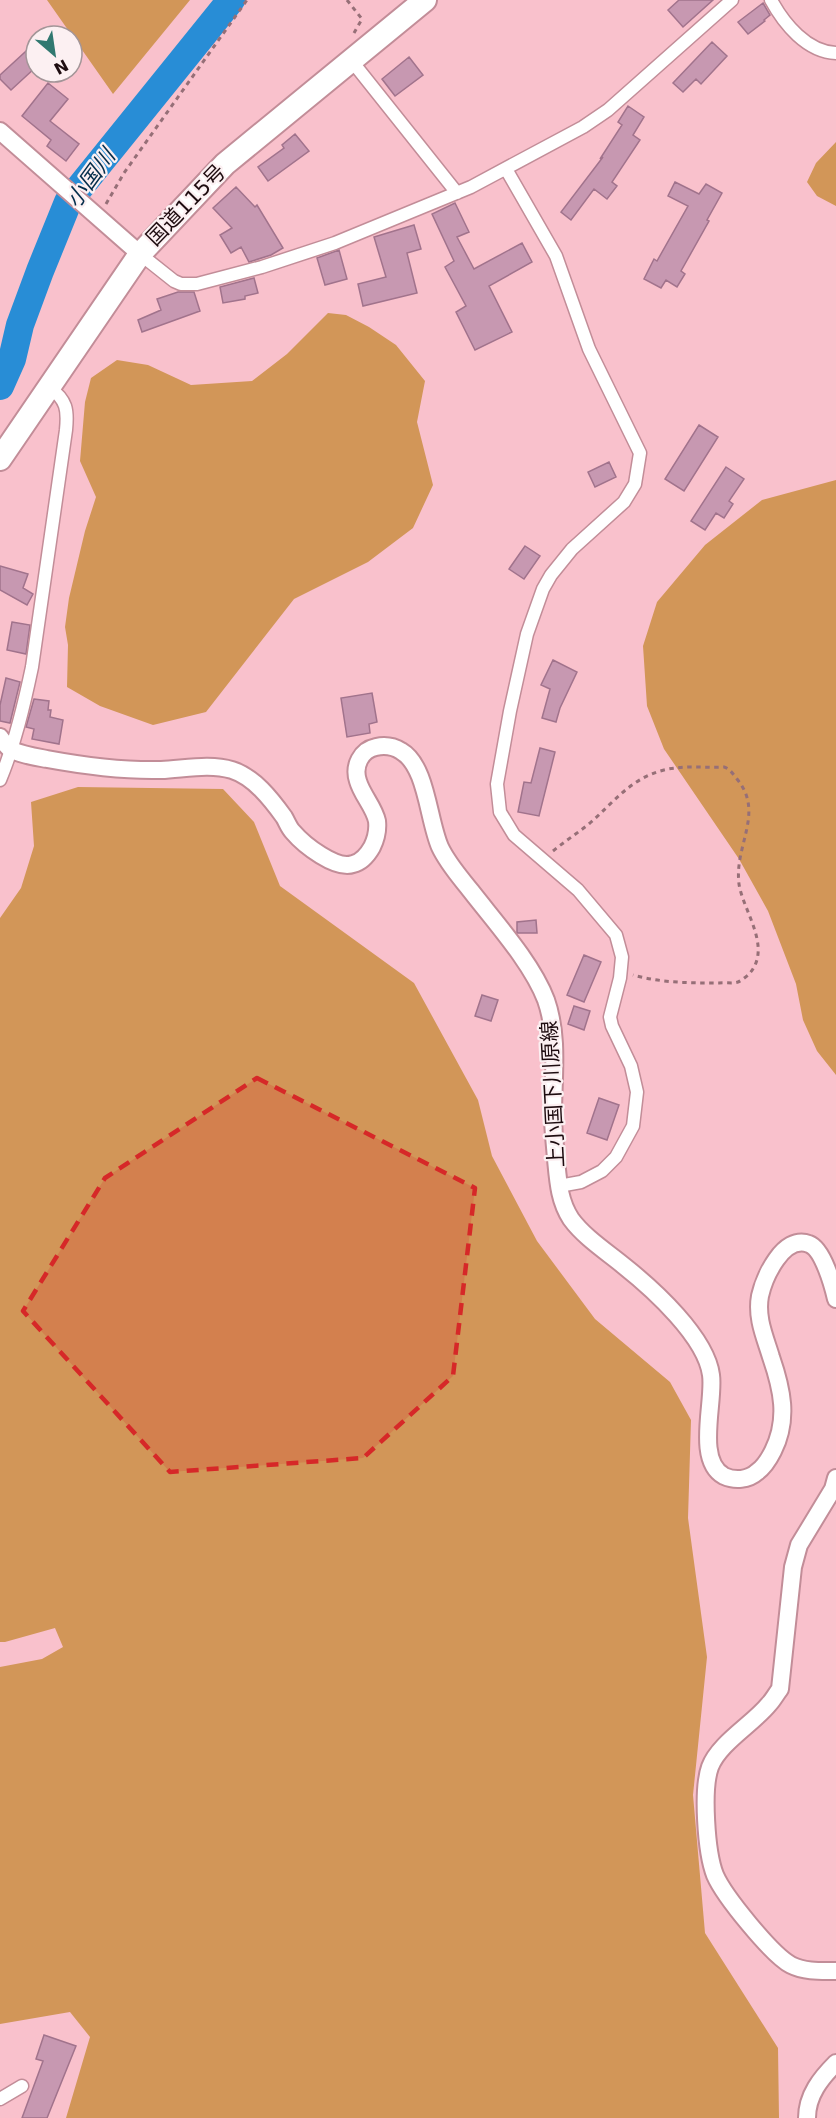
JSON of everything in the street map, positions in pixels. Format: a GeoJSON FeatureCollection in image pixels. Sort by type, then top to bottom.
{"type":"FeatureCollection","features":[{"type":"Feature","properties":{"kind":"highway","name":"国道115号"},"geometry":{"type":"LineString","coordinates":[[0,459],[140,254],[225,164],[425,0]]}},
{"type":"Feature","properties":{"kind":"main road"},"geometry":{"type":"LineString","coordinates":[[0,132],[140,254]]}},
{"type":"Feature","properties":{"kind":"main road","name":"上小国下川原線"},"geometry":{"type":"LineString","coordinates":[[6,744],[88,766],[120,770],[205,767],[232,770],[252,781],[271,800],[293,832],[326,859],[339,865],[356,864],[369,854],[376,840],[377,821],[357,781],[360,757],[368,749],[383,746],[404,752],[413,761],[422,779],[434,833],[446,860],[516,949],[546,1001],[552,1025],[555,1053],[553,1119],[561,1199],[573,1221],[640,1278],[687,1327],[707,1358],[712,1378],[708,1442],[712,1461],[718,1472],[726,1477],[739,1480],[760,1471],[770,1458],[781,1434],[783,1408],[773,1361],[760,1327],[759,1301],[766,1274],[781,1253],[795,1244],[809,1244],[818,1252],[832,1283],[836,1299]]}},
{"type":"Feature","properties":{"kind":"main road"},"geometry":{"type":"LineString","coordinates":[[836,1478],[833,1489],[799,1545],[793,1567],[780,1689],[769,1704],[723,1748],[711,1764],[706,1781],[706,1798],[711,1860],[716,1876],[727,1894],[781,1959],[806,1970],[836,1971]]}},
{"type":"Feature","properties":{"kind":"main road"},"geometry":{"type":"LineString","coordinates":[[807,2118],[807,2109],[813,2091],[836,2062]]}},
{"type":"Feature","properties":{"kind":"street"},"geometry":{"type":"LineString","coordinates":[[140,254],[174,281],[182,284],[198,284],[262,267],[316,249],[458,193],[583,127],[608,110],[732,0]]}},
{"type":"Feature","properties":{"kind":"street"},"geometry":{"type":"LineString","coordinates":[[771,0],[785,22],[798,35],[825,52],[836,53]]}},
{"type":"Feature","properties":{"kind":"street"},"geometry":{"type":"LineString","coordinates":[[351,60],[458,193]]}},
{"type":"Feature","properties":{"kind":"street"},"geometry":{"type":"LineString","coordinates":[[506,169],[556,256],[589,350],[640,453],[635,484],[631,492],[616,510],[572,549],[550,575],[534,611],[510,711],[497,784],[500,812],[509,828],[578,890],[616,935],[622,957],[610,1017],[631,1066],[637,1092],[633,1126],[616,1157],[602,1171],[581,1182],[559,1186]]}},
{"type":"Feature","properties":{"kind":"street"},"geometry":{"type":"LineString","coordinates":[[0,780],[6,744],[24,704],[32,667],[66,430],[67,408],[57,393],[49,387]]}},
{"type":"Feature","properties":{"kind":"street"},"geometry":{"type":"LineString","coordinates":[[0,2099],[22,2086]]}},
{"type":"Feature","properties":{"kind":"path"},"geometry":{"type":"LineString","coordinates":[[97,218],[124,173],[247,0]]}},
{"type":"Feature","properties":{"kind":"path"},"geometry":{"type":"LineString","coordinates":[[347,0],[362,19],[345,49],[351,60]]}},
{"type":"Feature","properties":{"kind":"path"},"geometry":{"type":"LineString","coordinates":[[542,859],[591,822],[635,782],[654,773],[685,766],[724,767],[729,768],[739,781],[748,795],[750,813],[741,849],[739,882],[759,949],[755,964],[749,974],[738,982],[683,983],[621,971]]}},
{"type":"Feature","properties":{"kind":"highlighted area"},"geometry":{"type":"Polygon","coordinates":[[[257,1078],[475,1188],[453,1376],[363,1458],[170,1472],[23,1311],[105,1178],[257,1078]]]}},
{"type":"Feature","properties":{"kind":"shaded area"},"geometry":{"type":"Polygon","coordinates":[[[47,0],[190,0],[113,94],[84,53],[84,24],[64,24],[47,0]]]}},
{"type":"Feature","properties":{"kind":"shaded area"},"geometry":{"type":"Polygon","coordinates":[[[836,142],[836,206],[817,196],[807,182],[816,163],[836,142]]]}},
{"type":"Feature","properties":{"kind":"shaded area"},"geometry":{"type":"Polygon","coordinates":[[[328,313],[346,315],[396,345],[425,381],[417,422],[433,485],[413,528],[368,562],[294,599],[206,712],[153,725],[100,706],[67,687],[68,645],[65,627],[69,598],[85,531],[96,497],[80,461],[85,402],[91,378],[117,360],[148,365],[191,385],[252,381],[287,354],[328,313]]]}},
{"type":"Feature","properties":{"kind":"shaded area"},"geometry":{"type":"Polygon","coordinates":[[[836,480],[836,1075],[817,1051],[803,1020],[796,984],[768,911],[739,859],[664,749],[647,706],[643,646],[657,602],[705,545],[762,500],[836,480]]]}},
{"type":"Feature","properties":{"kind":"shaded area"},"geometry":{"type":"Polygon","coordinates":[[[78,787],[223,789],[254,822],[280,886],[414,983],[478,1100],[492,1156],[537,1241],[595,1319],[670,1382],[691,1420],[688,1518],[707,1657],[693,1795],[705,1933],[778,2048],[779,2118],[66,2118],[90,2037],[70,2012],[0,2024],[0,1667],[42,1659],[63,1647],[55,1628],[0,1642],[0,918],[21,888],[34,846],[31,802],[78,787]]]}},
{"type":"Feature","properties":{"kind":"building"},"geometry":{"type":"Polygon","coordinates":[[[679,0],[713,0],[683,27],[668,10],[679,0]]]}},
{"type":"Feature","properties":{"kind":"building"},"geometry":{"type":"Polygon","coordinates":[[[763,3],[770,15],[748,34],[738,22],[763,3]]]}},
{"type":"Feature","properties":{"kind":"building"},"geometry":{"type":"Polygon","coordinates":[[[712,42],[727,56],[701,84],[696,79],[683,92],[673,83],[712,42]]]}},
{"type":"Feature","properties":{"kind":"building"},"geometry":{"type":"Polygon","coordinates":[[[24,53],[24,78],[11,90],[0,79],[0,75],[24,53]]]}},
{"type":"Feature","properties":{"kind":"building"},"geometry":{"type":"Polygon","coordinates":[[[409,57],[423,75],[395,96],[382,79],[409,57]]]}},
{"type":"Feature","properties":{"kind":"building"},"geometry":{"type":"Polygon","coordinates":[[[49,84],[68,99],[50,121],[79,144],[66,161],[47,146],[51,140],[22,116],[49,84]]]}},
{"type":"Feature","properties":{"kind":"building"},"geometry":{"type":"Polygon","coordinates":[[[628,106],[644,117],[633,135],[640,140],[612,182],[617,186],[607,199],[594,189],[571,220],[561,212],[603,157],[600,159],[622,125],[618,122],[628,106]]]}},
{"type":"Feature","properties":{"kind":"building"},"geometry":{"type":"Polygon","coordinates":[[[295,134],[309,151],[268,181],[258,167],[284,148],[282,145],[295,134]]]}},
{"type":"Feature","properties":{"kind":"building"},"geometry":{"type":"Polygon","coordinates":[[[675,182],[699,194],[706,184],[722,193],[681,271],[685,274],[677,287],[666,280],[661,288],[644,279],[654,259],[657,261],[688,206],[668,196],[675,182]]]}},
{"type":"Feature","properties":{"kind":"building"},"geometry":{"type":"Polygon","coordinates":[[[236,187],[255,207],[257,205],[283,248],[271,255],[249,262],[241,247],[231,253],[220,235],[232,228],[213,208],[236,187]]]}},
{"type":"Feature","properties":{"kind":"building"},"geometry":{"type":"Polygon","coordinates":[[[455,203],[469,232],[457,237],[474,269],[522,243],[532,262],[489,286],[512,332],[475,350],[456,312],[466,306],[445,267],[454,261],[432,214],[455,203]]]}},
{"type":"Feature","properties":{"kind":"building"},"geometry":{"type":"Polygon","coordinates":[[[414,225],[421,249],[407,253],[417,293],[363,306],[358,284],[386,277],[374,237],[414,225]]]}},
{"type":"Feature","properties":{"kind":"building"},"geometry":{"type":"Polygon","coordinates":[[[339,250],[347,279],[325,285],[317,258],[339,250]]]}},
{"type":"Feature","properties":{"kind":"building"},"geometry":{"type":"Polygon","coordinates":[[[254,278],[258,293],[245,296],[245,299],[223,303],[220,287],[254,278]]]}},
{"type":"Feature","properties":{"kind":"building"},"geometry":{"type":"Polygon","coordinates":[[[178,292],[194,292],[200,311],[142,332],[138,320],[161,310],[157,299],[178,292]]]}},
{"type":"Feature","properties":{"kind":"building"},"geometry":{"type":"Polygon","coordinates":[[[699,425],[718,437],[684,491],[665,479],[699,425]]]}},
{"type":"Feature","properties":{"kind":"building"},"geometry":{"type":"Polygon","coordinates":[[[609,462],[616,477],[595,487],[588,472],[609,462]]]}},
{"type":"Feature","properties":{"kind":"building"},"geometry":{"type":"Polygon","coordinates":[[[726,467],[744,479],[729,501],[733,504],[724,518],[716,513],[705,530],[691,521],[726,467]]]}},
{"type":"Feature","properties":{"kind":"building"},"geometry":{"type":"Polygon","coordinates":[[[525,546],[540,556],[524,579],[509,569],[525,546]]]}},
{"type":"Feature","properties":{"kind":"building"},"geometry":{"type":"Polygon","coordinates":[[[0,566],[28,574],[23,588],[33,594],[27,605],[0,590],[0,566]]]}},
{"type":"Feature","properties":{"kind":"building"},"geometry":{"type":"Polygon","coordinates":[[[12,622],[30,625],[26,654],[7,650],[12,622]]]}},
{"type":"Feature","properties":{"kind":"building"},"geometry":{"type":"Polygon","coordinates":[[[553,660],[577,672],[556,722],[542,718],[550,689],[541,685],[553,660]]]}},
{"type":"Feature","properties":{"kind":"building"},"geometry":{"type":"Polygon","coordinates":[[[6,678],[20,682],[10,723],[0,721],[0,705],[6,678]]]}},
{"type":"Feature","properties":{"kind":"building"},"geometry":{"type":"Polygon","coordinates":[[[372,693],[377,722],[369,724],[370,733],[347,737],[341,698],[372,693]]]}},
{"type":"Feature","properties":{"kind":"building"},"geometry":{"type":"Polygon","coordinates":[[[34,699],[49,701],[50,717],[63,720],[59,744],[32,739],[34,729],[26,727],[34,699]]]}},
{"type":"Feature","properties":{"kind":"building"},"geometry":{"type":"Polygon","coordinates":[[[540,748],[555,752],[539,816],[518,812],[524,782],[531,783],[540,748]]]}},
{"type":"Feature","properties":{"kind":"building"},"geometry":{"type":"Polygon","coordinates":[[[536,920],[537,933],[517,933],[517,922],[536,920]]]}},
{"type":"Feature","properties":{"kind":"building"},"geometry":{"type":"Polygon","coordinates":[[[584,955],[601,962],[584,1002],[567,995],[584,955]]]}},
{"type":"Feature","properties":{"kind":"building"},"geometry":{"type":"Polygon","coordinates":[[[482,995],[498,1000],[491,1021],[475,1016],[482,995]]]}},
{"type":"Feature","properties":{"kind":"building"},"geometry":{"type":"Polygon","coordinates":[[[574,1006],[590,1011],[584,1030],[568,1024],[574,1006]]]}},
{"type":"Feature","properties":{"kind":"building"},"geometry":{"type":"Polygon","coordinates":[[[599,1098],[619,1105],[607,1140],[587,1133],[599,1098]]]}},
{"type":"Feature","properties":{"kind":"building"},"geometry":{"type":"Polygon","coordinates":[[[44,2035],[76,2046],[47,2118],[22,2118],[43,2061],[36,2059],[44,2035]]]}},
{"type":"Feature","properties":{"kind":"waterway","name":"小国川"},"geometry":{"type":"LineString","coordinates":[[0,386],[12,359],[20,325],[68,202],[231,0]]}}]}
